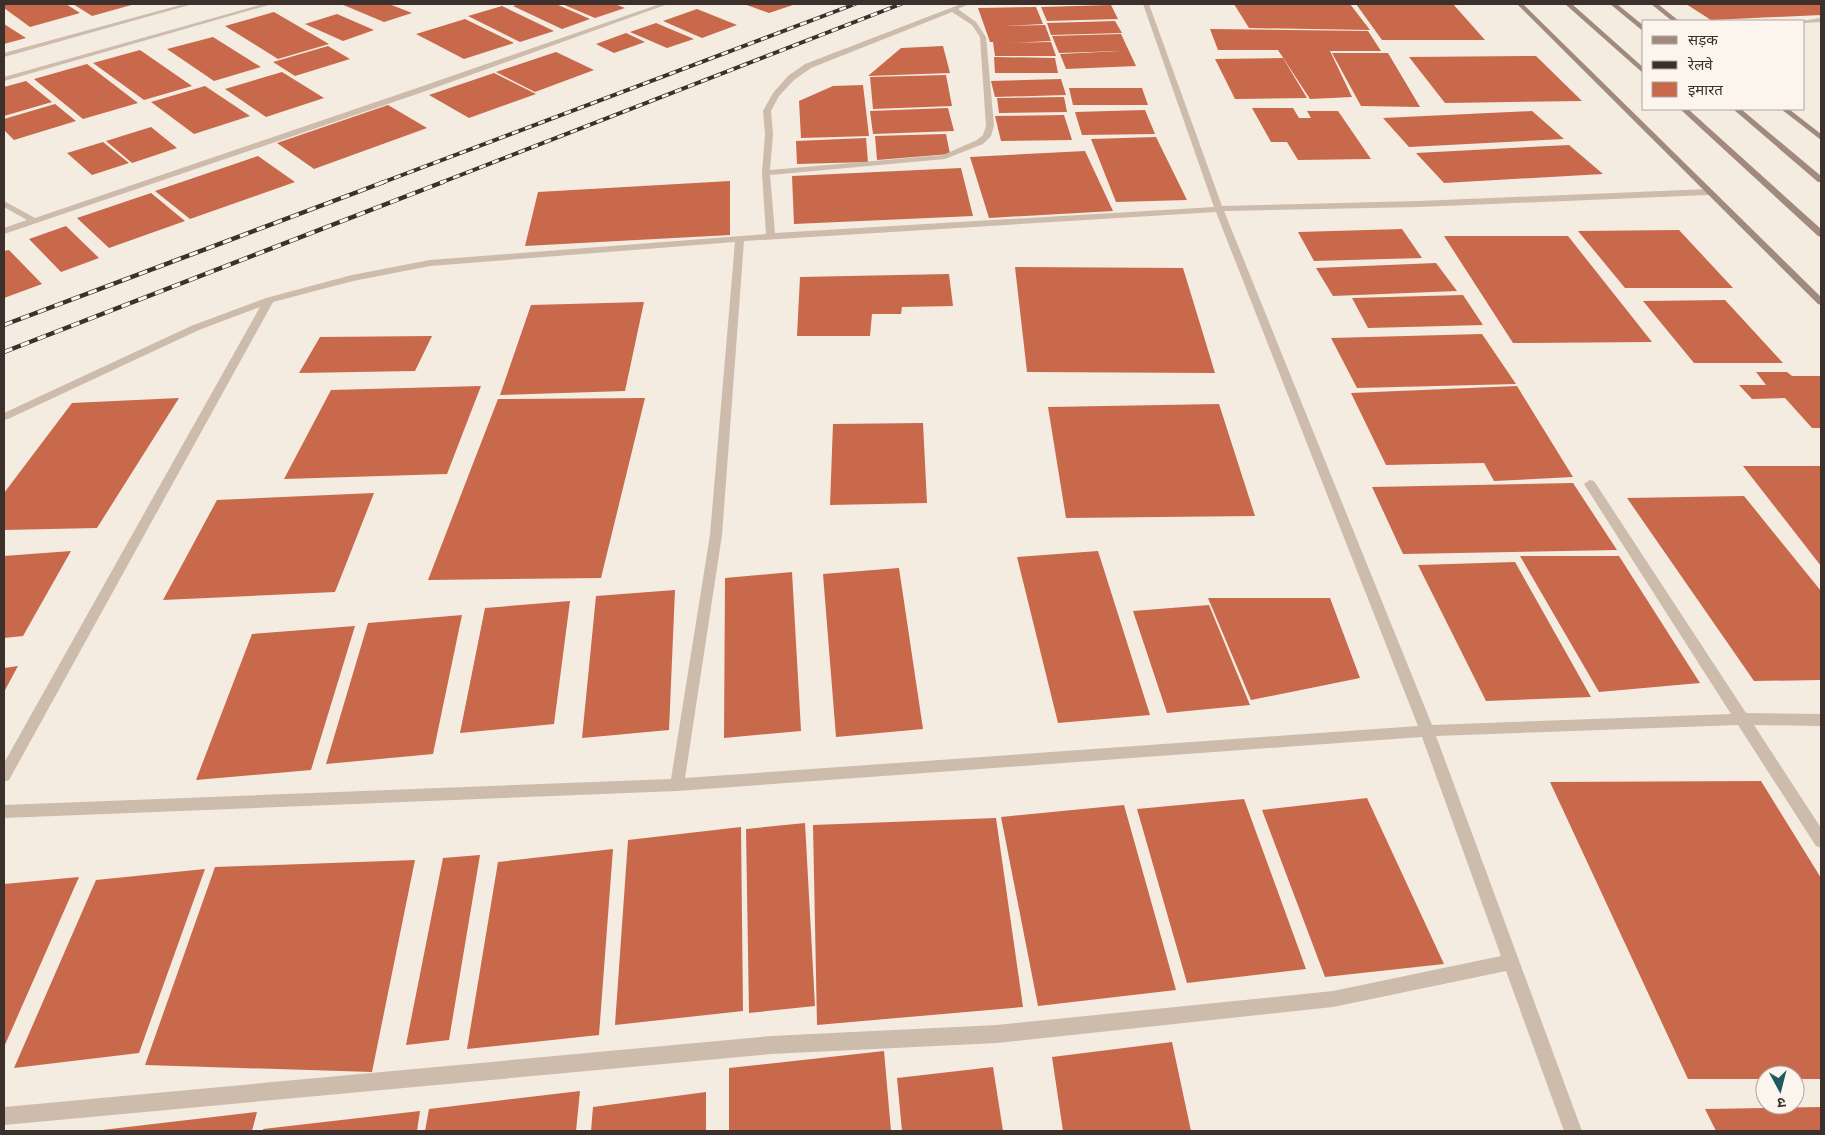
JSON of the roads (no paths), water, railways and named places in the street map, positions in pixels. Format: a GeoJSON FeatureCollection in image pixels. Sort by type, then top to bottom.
{"type":"FeatureCollection","features":[{"type":"Feature","properties":{"kind":"street"},"geometry":{"type":"LineString","coordinates":[[4,55],[190,4]]}},
{"type":"Feature","properties":{"kind":"street"},"geometry":{"type":"LineString","coordinates":[[4,79],[269,4]]}},
{"type":"Feature","properties":{"kind":"street"},"geometry":{"type":"LineString","coordinates":[[4,231],[410,93],[664,4]]}},
{"type":"Feature","properties":{"kind":"street"},"geometry":{"type":"LineString","coordinates":[[771,236],[766,173],[769,134],[767,111],[776,95],[790,78],[808,66],[966,4]]}},
{"type":"Feature","properties":{"kind":"street"},"geometry":{"type":"LineString","coordinates":[[1146,4],[1218,209],[1427,731],[1573,1131]]}},
{"type":"Feature","properties":{"kind":"street"},"geometry":{"type":"LineString","coordinates":[[1520,4],[1821,302]]}},
{"type":"Feature","properties":{"kind":"street"},"geometry":{"type":"LineString","coordinates":[[1568,4],[1642,70]]}},
{"type":"Feature","properties":{"kind":"street"},"geometry":{"type":"LineString","coordinates":[[1613,4],[1642,28]]}},
{"type":"Feature","properties":{"kind":"street"},"geometry":{"type":"LineString","coordinates":[[1654,4],[1675,20]]}},
{"type":"Feature","properties":{"kind":"street"},"geometry":{"type":"LineString","coordinates":[[766,173],[945,157],[980,142],[987,136],[990,126],[983,37],[979,27],[972,20],[952,9]]}},
{"type":"Feature","properties":{"kind":"street"},"geometry":{"type":"LineString","coordinates":[[1805,21],[1821,20]]}},
{"type":"Feature","properties":{"kind":"street"},"geometry":{"type":"LineString","coordinates":[[1685,110],[1821,234]]}},
{"type":"Feature","properties":{"kind":"street"},"geometry":{"type":"LineString","coordinates":[[1738,110],[1821,180]]}},
{"type":"Feature","properties":{"kind":"street"},"geometry":{"type":"LineString","coordinates":[[1786,110],[1821,138]]}},
{"type":"Feature","properties":{"kind":"street"},"geometry":{"type":"LineString","coordinates":[[4,417],[195,328],[269,300],[352,278],[430,263],[771,236],[1218,209],[1419,204],[1708,192]]}},
{"type":"Feature","properties":{"kind":"street"},"geometry":{"type":"LineString","coordinates":[[4,204],[35,221]]}},
{"type":"Feature","properties":{"kind":"street"},"geometry":{"type":"LineString","coordinates":[[677,785],[716,535],[740,239]]}},
{"type":"Feature","properties":{"kind":"street"},"geometry":{"type":"LineString","coordinates":[[4,776],[269,300]]}},
{"type":"Feature","properties":{"kind":"street"},"geometry":{"type":"LineString","coordinates":[[1590,484],[1821,841]]}},
{"type":"Feature","properties":{"kind":"street"},"geometry":{"type":"LineString","coordinates":[[4,812],[677,785],[1427,731],[1742,719],[1821,720]]}},
{"type":"Feature","properties":{"kind":"street"},"geometry":{"type":"LineString","coordinates":[[4,1116],[771,1046],[1007,1033],[1333,998],[1512,962]]}},
{"type":"Feature","properties":{"kind":"railway"},"geometry":{"type":"LineString","coordinates":[[381,183],[855,4]]}},
{"type":"Feature","properties":{"kind":"railway"},"geometry":{"type":"LineString","coordinates":[[440,183],[901,4]]}},
{"type":"Feature","properties":{"kind":"railway"},"geometry":{"type":"LineString","coordinates":[[4,325],[384,182]]}},
{"type":"Feature","properties":{"kind":"railway"},"geometry":{"type":"LineString","coordinates":[[4,352],[443,182]]}}]}
